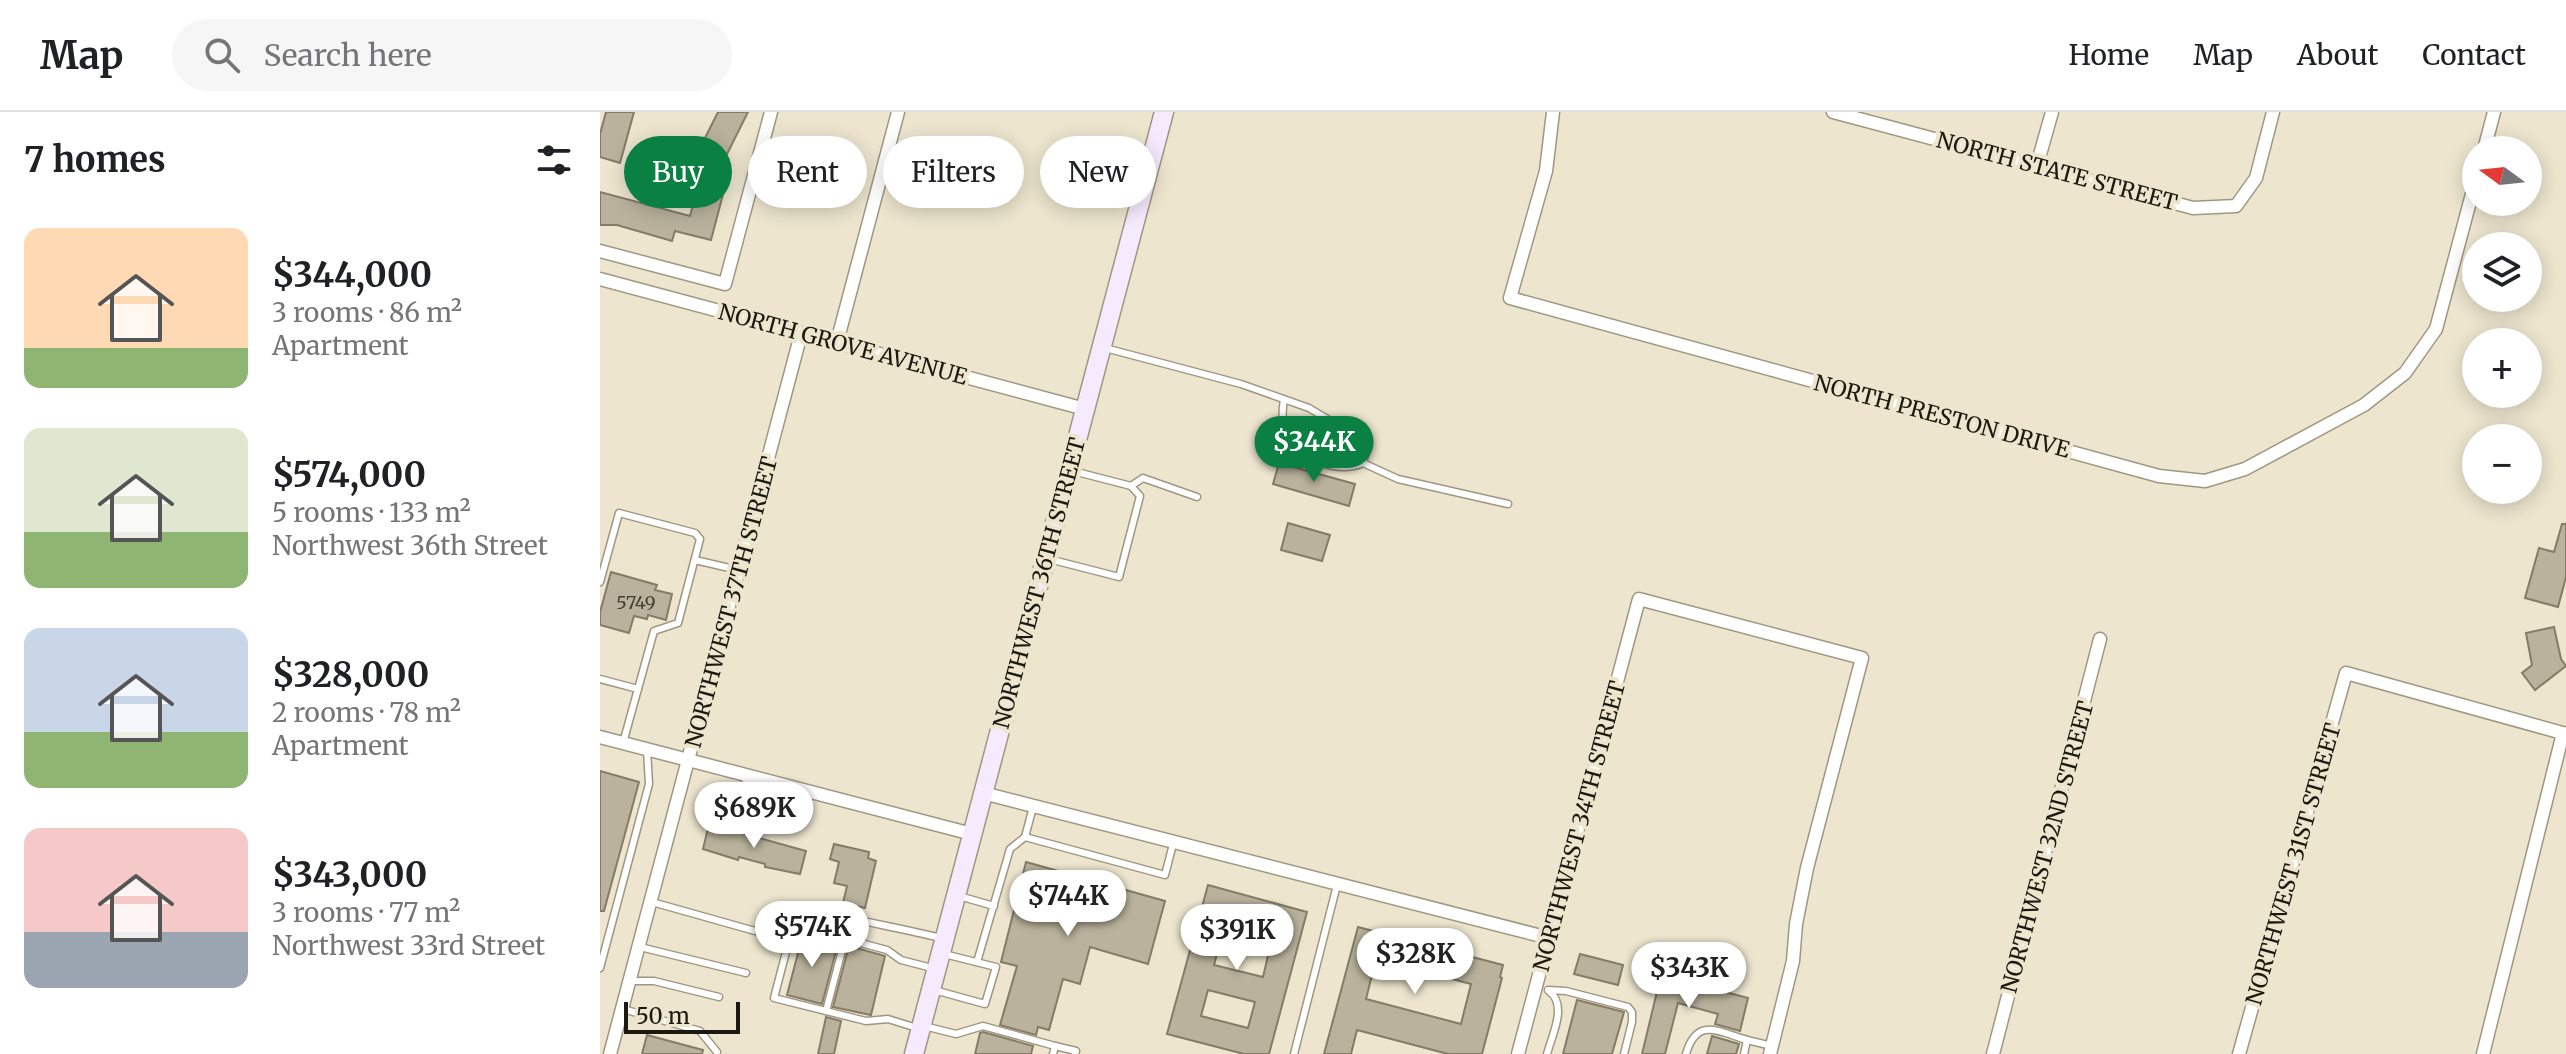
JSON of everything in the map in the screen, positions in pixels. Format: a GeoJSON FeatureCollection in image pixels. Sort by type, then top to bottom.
{"type":"FeatureCollection","features":[{"type":"Feature","properties":{"kind":"main road","name":"NORTHWEST 36TH STREET"},"geometry":{"type":"LineString","coordinates":[[914,1054],[1164,112]]}},
{"type":"Feature","properties":{"kind":"street"},"geometry":{"type":"LineString","coordinates":[[718,311],[771,112]]}},
{"type":"Feature","properties":{"kind":"street"},"geometry":{"type":"LineString","coordinates":[[837,342],[898,112]]}},
{"type":"Feature","properties":{"kind":"street","name":"NORTH PRESTON DRIVE"},"geometry":{"type":"LineString","coordinates":[[1553,112],[1546,171],[1510,298],[2159,476],[2205,481],[2245,469],[2364,405],[2405,373],[2436,329],[2466,216]]}},
{"type":"Feature","properties":{"kind":"street","name":"NORTH STATE STREET"},"geometry":{"type":"LineString","coordinates":[[1833,112],[2193,208],[2236,206],[2256,178],[2273,112]]}},
{"type":"Feature","properties":{"kind":"street"},"geometry":{"type":"LineString","coordinates":[[2037,165],[2052,112]]}},
{"type":"Feature","properties":{"kind":"street"},"geometry":{"type":"LineString","coordinates":[[2488,136],[2494,112]]}},
{"type":"Feature","properties":{"kind":"street"},"geometry":{"type":"LineString","coordinates":[[600,251],[725,284]]}},
{"type":"Feature","properties":{"kind":"street","name":"NORTH GROVE AVENUE"},"geometry":{"type":"LineString","coordinates":[[600,279],[1085,409]]}},
{"type":"Feature","properties":{"kind":"street","name":"NORTHWEST 37TH STREET"},"geometry":{"type":"LineString","coordinates":[[610,1054],[801,334]]}},
{"type":"Feature","properties":{"kind":"street","name":"NORTHWEST 34TH STREET"},"geometry":{"type":"LineString","coordinates":[[1518,1054],[1542,989],[1549,938],[1639,599],[1862,658],[1807,868],[1796,924],[1793,961],[1771,1050]]}},
{"type":"Feature","properties":{"kind":"street","name":"NORTHWEST 32ND STREET"},"geometry":{"type":"LineString","coordinates":[[1993,1054],[2100,639]]}},
{"type":"Feature","properties":{"kind":"street","name":"NORTHWEST 31ST STREET"},"geometry":{"type":"LineString","coordinates":[[2239,1054],[2346,673],[2564,734]]}},
{"type":"Feature","properties":{"kind":"street"},"geometry":{"type":"LineString","coordinates":[[2483,1054],[2564,734]]}},
{"type":"Feature","properties":{"kind":"street"},"geometry":{"type":"LineString","coordinates":[[600,737],[972,834]]}},
{"type":"Feature","properties":{"kind":"street"},"geometry":{"type":"LineString","coordinates":[[983,793],[1549,938]]}},
{"type":"Feature","properties":{"kind":"lane"},"geometry":{"type":"LineString","coordinates":[[1102,347],[1241,384],[1309,408],[1359,438],[1366,451],[1363,463]]}},
{"type":"Feature","properties":{"kind":"lane"},"geometry":{"type":"LineString","coordinates":[[1284,399],[1281,413],[1285,435],[1296,452],[1328,465],[1351,468],[1363,463],[1398,479],[1508,504]]}},
{"type":"Feature","properties":{"kind":"lane"},"geometry":{"type":"LineString","coordinates":[[1046,558],[1119,577],[1140,496],[1131,486],[1069,470]]}},
{"type":"Feature","properties":{"kind":"lane"},"geometry":{"type":"LineString","coordinates":[[1131,486],[1143,478],[1197,497]]}},
{"type":"Feature","properties":{"kind":"lane"},"geometry":{"type":"LineString","coordinates":[[600,582],[619,513],[695,533],[700,539],[678,623],[654,631],[623,743]]}},
{"type":"Feature","properties":{"kind":"lane"},"geometry":{"type":"LineString","coordinates":[[695,560],[740,570]]}},
{"type":"Feature","properties":{"kind":"lane"},"geometry":{"type":"LineString","coordinates":[[600,679],[638,689]]}},
{"type":"Feature","properties":{"kind":"lane"},"geometry":{"type":"LineString","coordinates":[[600,968],[649,784],[647,750]]}},
{"type":"Feature","properties":{"kind":"lane"},"geometry":{"type":"LineString","coordinates":[[739,806],[747,776]]}},
{"type":"Feature","properties":{"kind":"lane"},"geometry":{"type":"LineString","coordinates":[[712,799],[794,819],[802,790]]}},
{"type":"Feature","properties":{"kind":"lane"},"geometry":{"type":"LineString","coordinates":[[977,962],[1010,849],[1025,837],[1033,807]]}},
{"type":"Feature","properties":{"kind":"lane"},"geometry":{"type":"LineString","coordinates":[[1025,837],[1165,875],[1173,844]]}},
{"type":"Feature","properties":{"kind":"lane"},"geometry":{"type":"LineString","coordinates":[[1294,1054],[1337,885]]}},
{"type":"Feature","properties":{"kind":"lane"},"geometry":{"type":"LineString","coordinates":[[956,895],[994,906]]}},
{"type":"Feature","properties":{"kind":"lane"},"geometry":{"type":"LineString","coordinates":[[652,902],[755,931]]}},
{"type":"Feature","properties":{"kind":"lane"},"geometry":{"type":"LineString","coordinates":[[808,908],[861,922],[881,923],[940,954],[996,967],[985,1004],[931,990]]}},
{"type":"Feature","properties":{"kind":"lane"},"geometry":{"type":"LineString","coordinates":[[940,954],[901,960],[887,950],[793,925],[774,998],[866,1021],[888,1019],[956,1034],[983,1026],[1076,1051],[1075,1054]]}},
{"type":"Feature","properties":{"kind":"lane"},"geometry":{"type":"LineString","coordinates":[[826,1011],[845,939]]}},
{"type":"Feature","properties":{"kind":"lane"},"geometry":{"type":"LineString","coordinates":[[640,947],[746,973]]}},
{"type":"Feature","properties":{"kind":"lane"},"geometry":{"type":"LineString","coordinates":[[630,981],[654,981],[719,997]]}},
{"type":"Feature","properties":{"kind":"lane"},"geometry":{"type":"LineString","coordinates":[[1542,989],[1554,995],[1559,1009],[1547,1054]]}},
{"type":"Feature","properties":{"kind":"lane"},"geometry":{"type":"LineString","coordinates":[[1542,989],[1566,991],[1628,1007],[1632,1012],[1632,1022],[1624,1054]]}},
{"type":"Feature","properties":{"kind":"lane"},"geometry":{"type":"LineString","coordinates":[[623,1009],[700,1031],[717,1052]]}},
{"type":"Feature","properties":{"kind":"lane"},"geometry":{"type":"LineString","coordinates":[[1686,1054],[1690,1040],[1701,1030],[1709,1029],[1771,1050]]}},
{"type":"Feature","properties":{"kind":"lane"},"geometry":{"type":"LineString","coordinates":[[1744,1054],[1747,1040]]}},
{"type":"Feature","properties":{"kind":"lane"},"geometry":{"type":"LineString","coordinates":[[1053,1054],[1055,1046]]}},
{"type":"Feature","properties":{"kind":"building"},"geometry":{"type":"Polygon","coordinates":[[[606,112],[634,112],[627,136],[624,136],[620,163],[600,157],[600,134],[606,112]]]}},
{"type":"Feature","properties":{"kind":"building"},"geometry":{"type":"Polygon","coordinates":[[[718,112],[748,112],[732,144],[732,136],[706,136],[718,112]]]}},
{"type":"Feature","properties":{"kind":"building"},"geometry":{"type":"Polygon","coordinates":[[[600,192],[624,198],[624,208],[660,208],[690,216],[692,208],[719,208],[711,240],[675,231],[672,241],[617,225],[600,225],[600,192]]]}},
{"type":"Feature","properties":{"kind":"building"},"geometry":{"type":"Polygon","coordinates":[[[1279,463],[1355,484],[1349,506],[1273,484],[1279,463]]]}},
{"type":"Feature","properties":{"kind":"building"},"geometry":{"type":"Polygon","coordinates":[[[1288,523],[1330,535],[1322,561],[1281,550],[1288,523]]]}},
{"type":"Feature","properties":{"kind":"building"},"geometry":{"type":"Polygon","coordinates":[[[2562,524],[2566,524],[2566,577],[2558,607],[2525,598],[2539,548],[2554,552],[2562,524]]]}},
{"type":"Feature","properties":{"kind":"building"},"geometry":{"type":"Polygon","coordinates":[[[611,572],[657,585],[655,590],[672,594],[666,620],[648,615],[647,619],[634,616],[629,633],[600,625],[600,612],[611,572]]]}},
{"type":"Feature","properties":{"kind":"building"},"geometry":{"type":"Polygon","coordinates":[[[2554,627],[2561,659],[2566,666],[2535,690],[2522,673],[2532,665],[2526,633],[2554,627]]]}},
{"type":"Feature","properties":{"kind":"building"},"geometry":{"type":"Polygon","coordinates":[[[600,771],[639,782],[604,911],[600,911],[600,771]]]}},
{"type":"Feature","properties":{"kind":"building"},"geometry":{"type":"Polygon","coordinates":[[[709,824],[806,851],[800,874],[703,849],[709,824]]]}},
{"type":"Feature","properties":{"kind":"building"},"geometry":{"type":"Polygon","coordinates":[[[834,844],[869,852],[868,858],[876,861],[865,908],[843,903],[847,886],[834,883],[839,862],[830,859],[834,844]]]}},
{"type":"Feature","properties":{"kind":"building"},"geometry":{"type":"Polygon","coordinates":[[[1026,862],[1165,901],[1148,964],[1090,947],[1080,984],[1063,979],[1049,1030],[1038,1027],[1036,1035],[1000,1025],[1017,966],[1001,962],[1026,862]]]}},
{"type":"Feature","properties":{"kind":"building"},"geometry":{"type":"Polygon","coordinates":[[[1208,885],[1307,912],[1269,1054],[1244,1054],[1167,1034],[1208,885]],[[1227,917],[1214,965],[1263,977],[1274,930],[1227,917]],[[1208,990],[1201,1016],[1248,1028],[1255,1002],[1208,990]]]}},
{"type":"Feature","properties":{"kind":"building"},"geometry":{"type":"Polygon","coordinates":[[[1358,927],[1503,965],[1482,1054],[1448,1054],[1357,1030],[1351,1054],[1324,1054],[1358,927]],[[1376,959],[1366,999],[1461,1024],[1471,984],[1376,959]]]}},
{"type":"Feature","properties":{"kind":"building"},"geometry":{"type":"Polygon","coordinates":[[[803,934],[838,943],[822,1004],[787,995],[803,934]]]}},
{"type":"Feature","properties":{"kind":"building"},"geometry":{"type":"Polygon","coordinates":[[[849,946],[885,956],[871,1015],[833,1007],[849,946]]]}},
{"type":"Feature","properties":{"kind":"building"},"geometry":{"type":"Polygon","coordinates":[[[1580,954],[1623,965],[1618,985],[1574,974],[1580,954]]]}},
{"type":"Feature","properties":{"kind":"building"},"geometry":{"type":"Polygon","coordinates":[[[1661,975],[1748,998],[1740,1031],[1715,1024],[1718,1014],[1678,1003],[1665,1054],[1642,1054],[1661,975]]]}},
{"type":"Feature","properties":{"kind":"building"},"geometry":{"type":"Polygon","coordinates":[[[1577,1000],[1624,1012],[1612,1054],[1563,1054],[1577,1000]]]}},
{"type":"Feature","properties":{"kind":"building"},"geometry":{"type":"Polygon","coordinates":[[[826,1017],[841,1021],[834,1054],[818,1054],[826,1017]]]}},
{"type":"Feature","properties":{"kind":"building"},"geometry":{"type":"Polygon","coordinates":[[[980,1033],[1033,1046],[1031,1054],[975,1054],[980,1033]]]}},
{"type":"Feature","properties":{"kind":"building"},"geometry":{"type":"Polygon","coordinates":[[[647,1035],[703,1050],[702,1054],[642,1054],[647,1035]]]}},
{"type":"Feature","properties":{"kind":"building"},"geometry":{"type":"Polygon","coordinates":[[[1712,1036],[1739,1044],[1736,1054],[1707,1054],[1712,1036]]]}}]}
